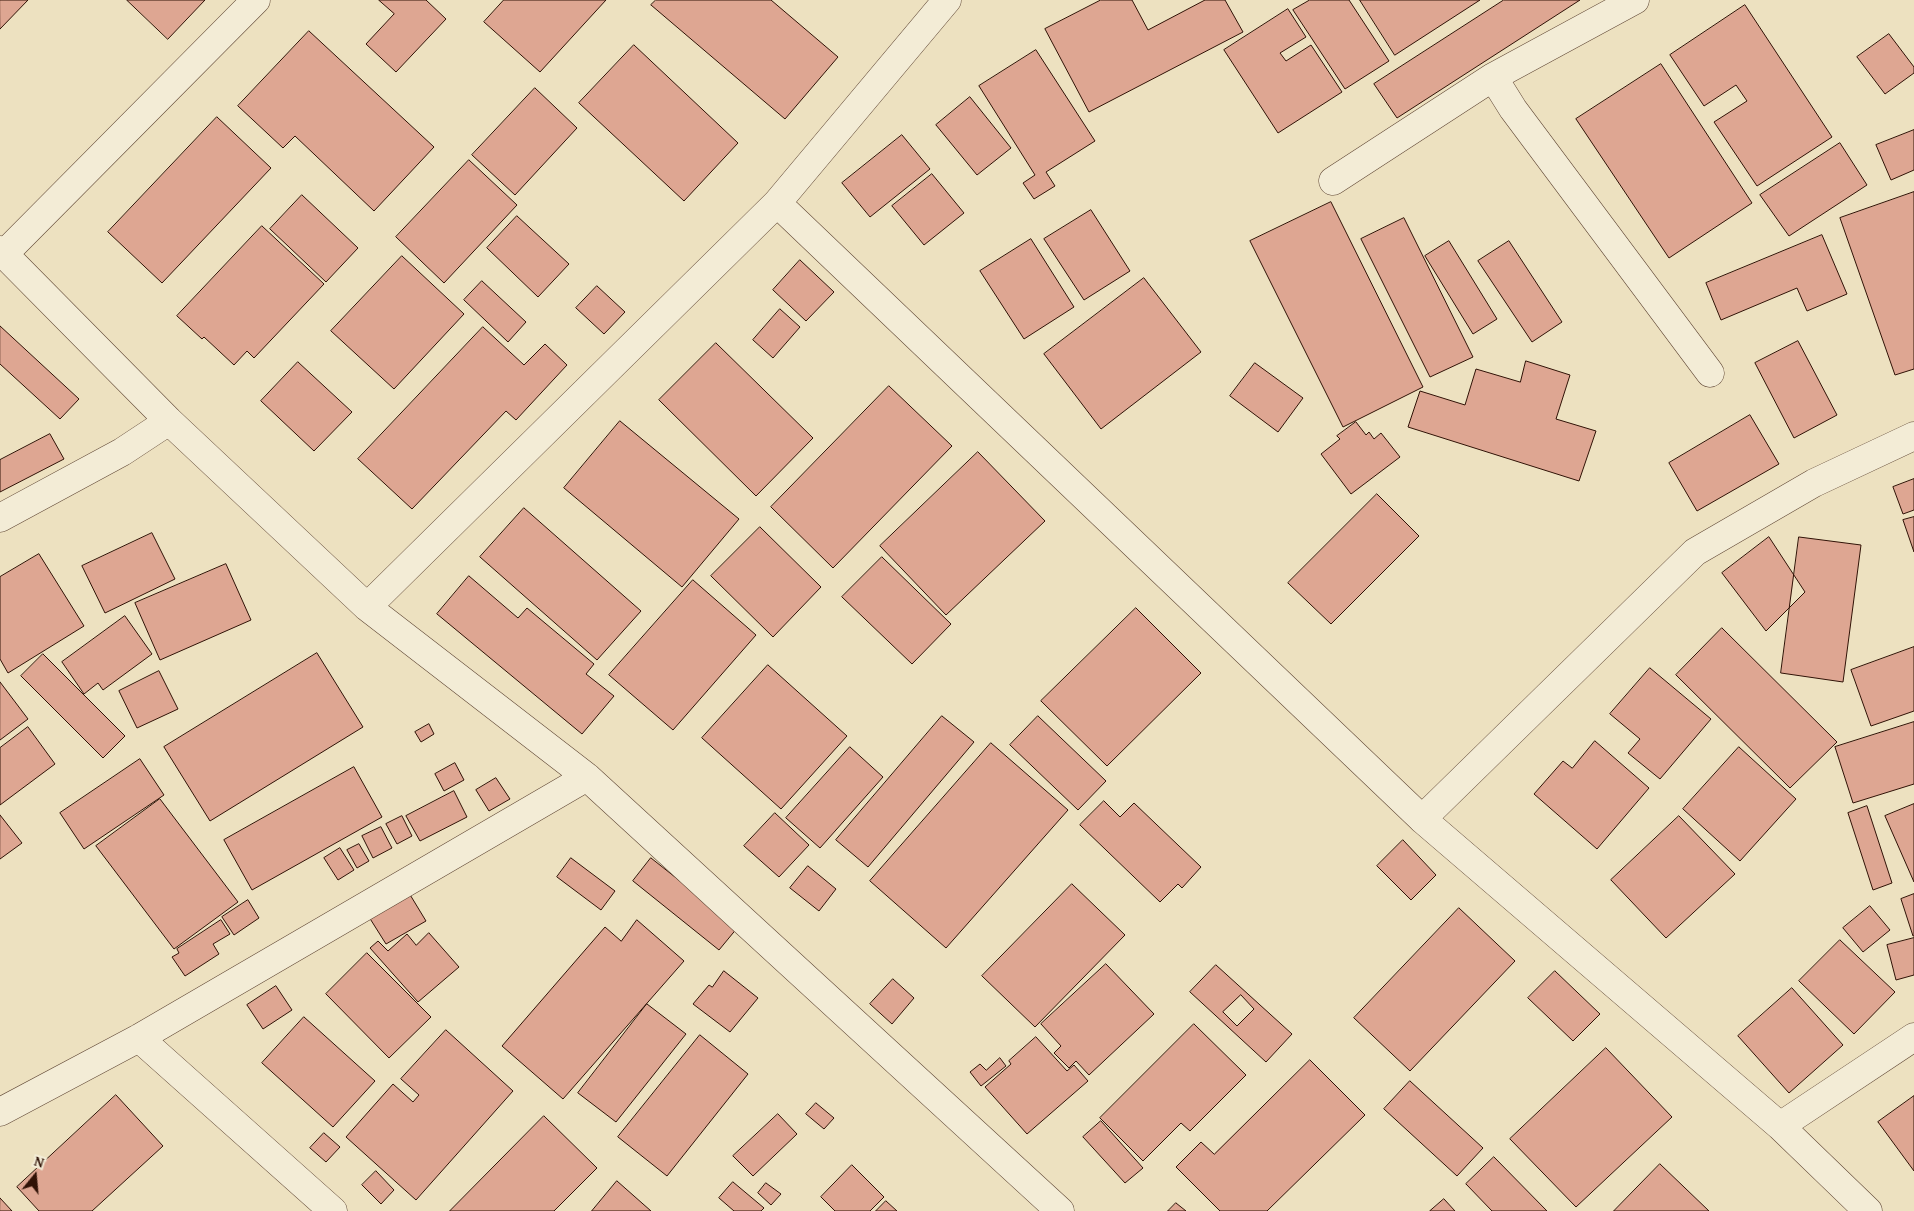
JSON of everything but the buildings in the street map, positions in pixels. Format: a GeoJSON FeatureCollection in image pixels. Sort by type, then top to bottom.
{"type":"FeatureCollection","features":[{"type":"Feature","properties":{"kind":"street"},"geometry":{"type":"LineString","coordinates":[[256,0],[2,252],[170,421],[367,607],[587,777],[1060,1211]]}},
{"type":"Feature","properties":{"kind":"street"},"geometry":{"type":"LineString","coordinates":[[367,607],[777,203],[947,0]]}},
{"type":"Feature","properties":{"kind":"street"},"geometry":{"type":"LineString","coordinates":[[1333,181],[1493,77],[1635,0]]}},
{"type":"Feature","properties":{"kind":"street"},"geometry":{"type":"LineString","coordinates":[[1493,77],[1513,109],[1710,372]]}},
{"type":"Feature","properties":{"kind":"street"},"geometry":{"type":"LineString","coordinates":[[777,203],[1422,819],[1780,1126],[1868,1211]]}},
{"type":"Feature","properties":{"kind":"street"},"geometry":{"type":"LineString","coordinates":[[0,518],[122,452],[170,421]]}},
{"type":"Feature","properties":{"kind":"street"},"geometry":{"type":"LineString","coordinates":[[1422,819],[1696,552],[1814,483],[1914,436]]}},
{"type":"Feature","properties":{"kind":"street"},"geometry":{"type":"LineString","coordinates":[[0,1112],[139,1038],[587,777]]}},
{"type":"Feature","properties":{"kind":"street"},"geometry":{"type":"LineString","coordinates":[[1780,1126],[1914,1037]]}},
{"type":"Feature","properties":{"kind":"street"},"geometry":{"type":"LineString","coordinates":[[139,1038],[333,1211]]}}]}
